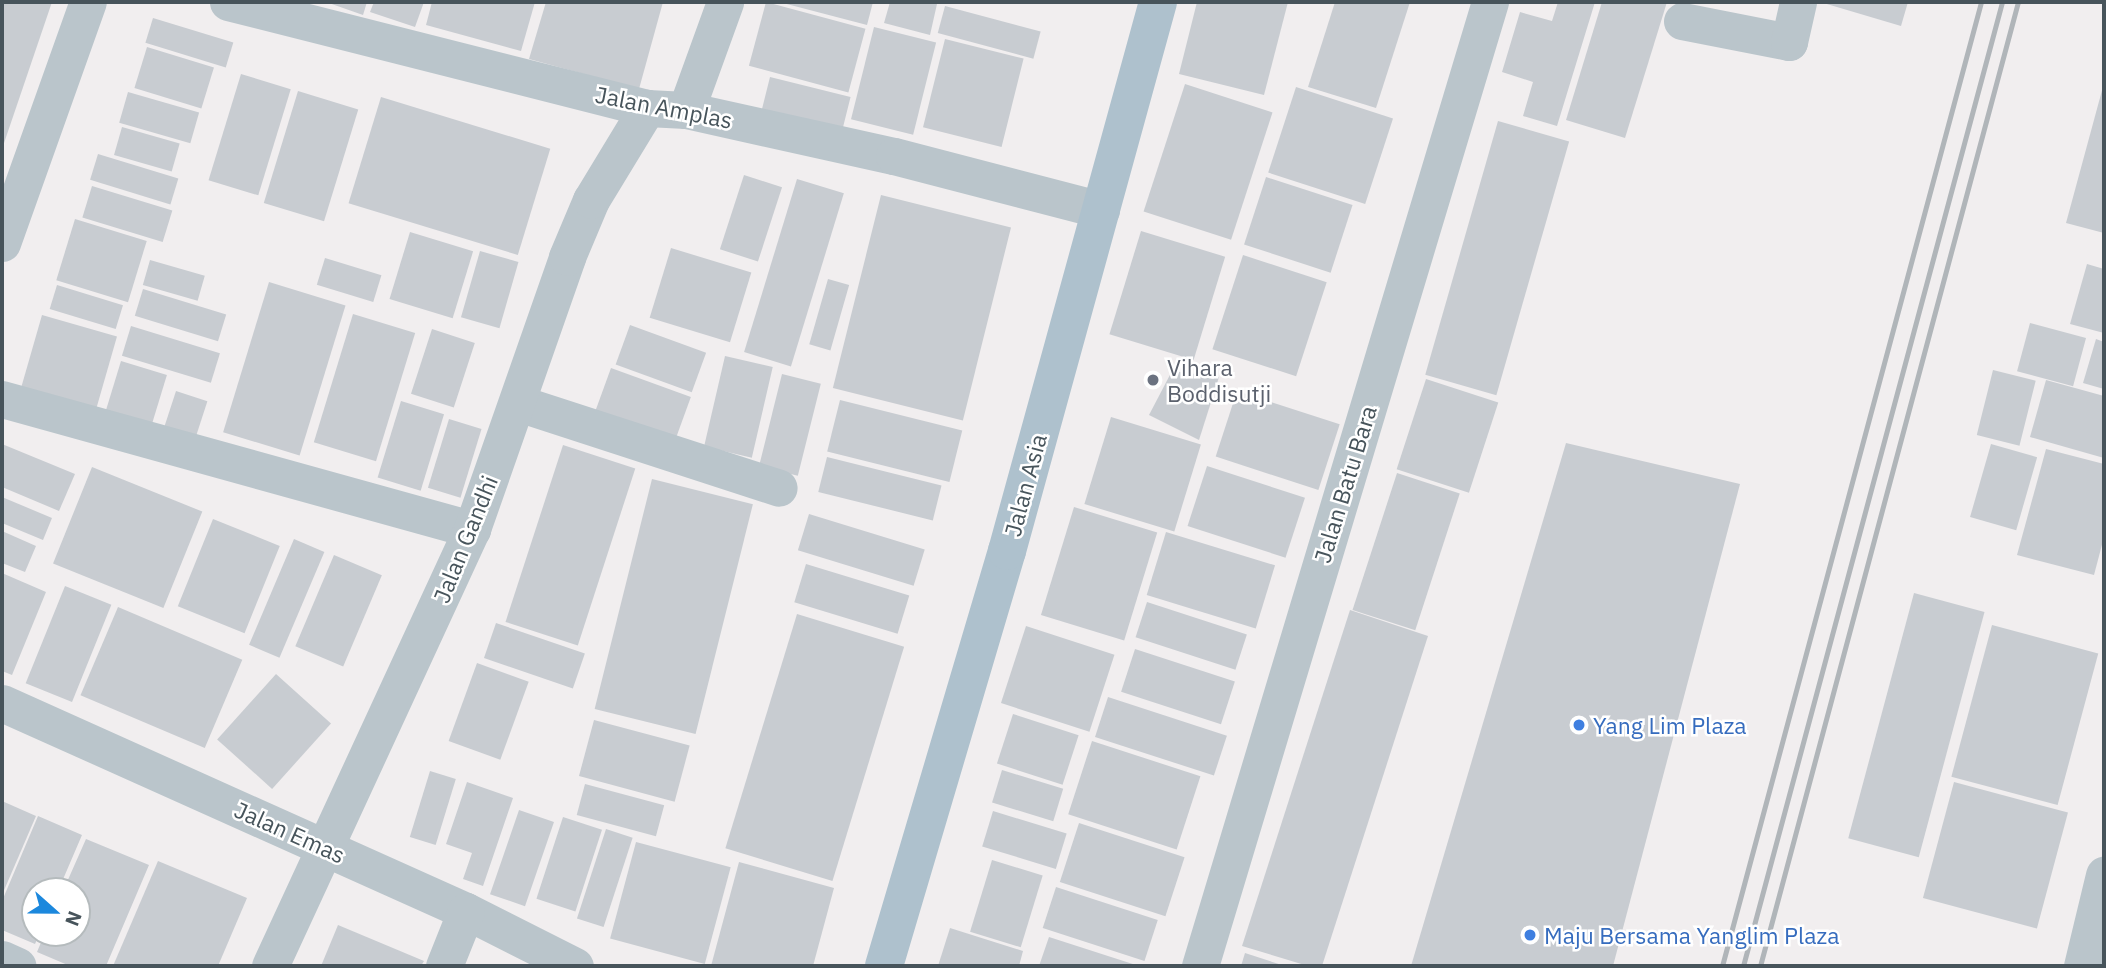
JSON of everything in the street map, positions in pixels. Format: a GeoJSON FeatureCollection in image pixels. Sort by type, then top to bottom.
{"type":"FeatureCollection","features":[{"type":"Feature","properties":{"kind":"main road","name":"Jalan Asia"},"geometry":{"type":"LineString","coordinates":[[884,966],[1007,551],[1158,2]]}},
{"type":"Feature","properties":{"kind":"street"},"geometry":{"type":"LineString","coordinates":[[2,243],[88,2]]}},
{"type":"Feature","properties":{"kind":"street","name":"Jalan Amplas"},"geometry":{"type":"LineString","coordinates":[[228,2],[647,108],[686,110],[894,156],[1101,210]]}},
{"type":"Feature","properties":{"kind":"street"},"geometry":{"type":"LineString","coordinates":[[686,110],[725,2]]}},
{"type":"Feature","properties":{"kind":"street","name":"Jalan Batu Bara"},"geometry":{"type":"LineString","coordinates":[[1200,966],[1490,2]]}},
{"type":"Feature","properties":{"kind":"street"},"geometry":{"type":"LineString","coordinates":[[1682,21],[1788,42],[1798,2]]}},
{"type":"Feature","properties":{"kind":"street","name":"Jalan Gandhi"},"geometry":{"type":"LineString","coordinates":[[270,966],[472,529],[567,257],[591,200],[647,108]]}},
{"type":"Feature","properties":{"kind":"street"},"geometry":{"type":"LineString","coordinates":[[2,399],[472,529]]}},
{"type":"Feature","properties":{"kind":"street"},"geometry":{"type":"LineString","coordinates":[[518,403],[779,488]]}},
{"type":"Feature","properties":{"kind":"street","name":"Jalan Emas"},"geometry":{"type":"LineString","coordinates":[[2,703],[466,911],[575,966]]}},
{"type":"Feature","properties":{"kind":"street"},"geometry":{"type":"LineString","coordinates":[[2082,966],[2104,875]]}},
{"type":"Feature","properties":{"kind":"street"},"geometry":{"type":"LineString","coordinates":[[444,966],[466,911]]}},
{"type":"Feature","properties":{"kind":"street"},"geometry":{"type":"LineString","coordinates":[[2,960],[18,966]]}},
{"type":"Feature","properties":{"kind":"building"},"geometry":{"type":"Polygon","coordinates":[[[2,2],[52,2],[2,149],[2,2]]]}},
{"type":"Feature","properties":{"kind":"building"},"geometry":{"type":"Polygon","coordinates":[[[326,2],[367,2],[363,15],[326,2]]]}},
{"type":"Feature","properties":{"kind":"building"},"geometry":{"type":"Polygon","coordinates":[[[374,2],[424,2],[415,27],[370,12],[374,2]]]}},
{"type":"Feature","properties":{"kind":"building"},"geometry":{"type":"Polygon","coordinates":[[[432,2],[535,2],[521,51],[426,25],[432,2]]]}},
{"type":"Feature","properties":{"kind":"building"},"geometry":{"type":"Polygon","coordinates":[[[546,2],[663,2],[639,89],[529,59],[546,2]]]}},
{"type":"Feature","properties":{"kind":"building"},"geometry":{"type":"Polygon","coordinates":[[[766,2],[865,29],[848,92],[749,66],[766,2]]]}},
{"type":"Feature","properties":{"kind":"building"},"geometry":{"type":"Polygon","coordinates":[[[779,2],[873,2],[867,25],[779,2]]]}},
{"type":"Feature","properties":{"kind":"building"},"geometry":{"type":"Polygon","coordinates":[[[890,2],[937,4],[930,35],[884,23],[890,2]]]}},
{"type":"Feature","properties":{"kind":"building"},"geometry":{"type":"Polygon","coordinates":[[[1197,2],[1288,2],[1264,95],[1179,74],[1197,2]]]}},
{"type":"Feature","properties":{"kind":"building"},"geometry":{"type":"Polygon","coordinates":[[[1335,2],[1410,2],[1376,108],[1308,87],[1335,2]]]}},
{"type":"Feature","properties":{"kind":"building"},"geometry":{"type":"Polygon","coordinates":[[[1558,2],[1595,2],[1557,126],[1523,116],[1533,82],[1502,72],[1520,12],[1552,21],[1558,2]]]}},
{"type":"Feature","properties":{"kind":"building"},"geometry":{"type":"Polygon","coordinates":[[[1602,2],[1667,2],[1625,138],[1566,120],[1602,2]]]}},
{"type":"Feature","properties":{"kind":"building"},"geometry":{"type":"Polygon","coordinates":[[[1820,2],[1908,2],[1901,26],[1820,2]]]}},
{"type":"Feature","properties":{"kind":"building"},"geometry":{"type":"Polygon","coordinates":[[[945,6],[1041,32],[1033,59],[938,33],[945,6]]]}},
{"type":"Feature","properties":{"kind":"building"},"geometry":{"type":"Polygon","coordinates":[[[153,18],[233,43],[226,67],[145,43],[153,18]]]}},
{"type":"Feature","properties":{"kind":"building"},"geometry":{"type":"Polygon","coordinates":[[[874,27],[936,42],[913,135],[851,119],[874,27]]]}},
{"type":"Feature","properties":{"kind":"building"},"geometry":{"type":"Polygon","coordinates":[[[945,39],[1024,59],[1002,147],[923,127],[945,39]]]}},
{"type":"Feature","properties":{"kind":"building"},"geometry":{"type":"Polygon","coordinates":[[[147,47],[214,67],[201,109],[134,88],[147,47]]]}},
{"type":"Feature","properties":{"kind":"building"},"geometry":{"type":"Polygon","coordinates":[[[241,74],[291,89],[258,195],[209,180],[241,74]]]}},
{"type":"Feature","properties":{"kind":"building"},"geometry":{"type":"Polygon","coordinates":[[[770,77],[851,97],[842,130],[762,110],[770,77]]]}},
{"type":"Feature","properties":{"kind":"building"},"geometry":{"type":"Polygon","coordinates":[[[2104,83],[2104,233],[2066,223],[2104,83]]]}},
{"type":"Feature","properties":{"kind":"building"},"geometry":{"type":"Polygon","coordinates":[[[1185,84],[1272,112],[1231,240],[1144,211],[1185,84]]]}},
{"type":"Feature","properties":{"kind":"building"},"geometry":{"type":"Polygon","coordinates":[[[1296,87],[1393,119],[1365,204],[1268,173],[1296,87]]]}},
{"type":"Feature","properties":{"kind":"building"},"geometry":{"type":"Polygon","coordinates":[[[298,91],[358,109],[324,221],[264,203],[298,91]]]}},
{"type":"Feature","properties":{"kind":"building"},"geometry":{"type":"Polygon","coordinates":[[[128,92],[199,112],[190,143],[119,123],[128,92]]]}},
{"type":"Feature","properties":{"kind":"building"},"geometry":{"type":"Polygon","coordinates":[[[381,97],[550,149],[518,255],[349,203],[381,97]]]}},
{"type":"Feature","properties":{"kind":"building"},"geometry":{"type":"Polygon","coordinates":[[[1498,121],[1569,141],[1496,395],[1425,375],[1498,121]]]}},
{"type":"Feature","properties":{"kind":"building"},"geometry":{"type":"Polygon","coordinates":[[[122,127],[180,144],[172,171],[114,155],[122,127]]]}},
{"type":"Feature","properties":{"kind":"building"},"geometry":{"type":"Polygon","coordinates":[[[98,154],[178,179],[170,204],[90,180],[98,154]]]}},
{"type":"Feature","properties":{"kind":"building"},"geometry":{"type":"Polygon","coordinates":[[[744,175],[782,187],[758,262],[720,249],[744,175]]]}},
{"type":"Feature","properties":{"kind":"building"},"geometry":{"type":"Polygon","coordinates":[[[1266,177],[1353,205],[1331,273],[1244,245],[1266,177]]]}},
{"type":"Feature","properties":{"kind":"building"},"geometry":{"type":"Polygon","coordinates":[[[797,179],[844,193],[791,366],[744,352],[797,179]]]}},
{"type":"Feature","properties":{"kind":"building"},"geometry":{"type":"Polygon","coordinates":[[[92,186],[172,211],[163,242],[82,218],[92,186]]]}},
{"type":"Feature","properties":{"kind":"building"},"geometry":{"type":"Polygon","coordinates":[[[881,195],[1011,227],[963,421],[833,388],[881,195]]]}},
{"type":"Feature","properties":{"kind":"building"},"geometry":{"type":"Polygon","coordinates":[[[75,219],[147,241],[128,302],[56,280],[75,219]]]}},
{"type":"Feature","properties":{"kind":"building"},"geometry":{"type":"Polygon","coordinates":[[[1141,231],[1225,257],[1194,360],[1109,334],[1141,231]]]}},
{"type":"Feature","properties":{"kind":"building"},"geometry":{"type":"Polygon","coordinates":[[[410,232],[473,251],[453,318],[390,299],[410,232]]]}},
{"type":"Feature","properties":{"kind":"building"},"geometry":{"type":"Polygon","coordinates":[[[671,248],[751,273],[730,342],[650,318],[671,248]]]}},
{"type":"Feature","properties":{"kind":"building"},"geometry":{"type":"Polygon","coordinates":[[[480,251],[518,262],[499,328],[461,317],[480,251]]]}},
{"type":"Feature","properties":{"kind":"building"},"geometry":{"type":"Polygon","coordinates":[[[1243,255],[1327,282],[1296,376],[1212,349],[1243,255]]]}},
{"type":"Feature","properties":{"kind":"building"},"geometry":{"type":"Polygon","coordinates":[[[325,258],[381,275],[373,302],[317,285],[325,258]]]}},
{"type":"Feature","properties":{"kind":"building"},"geometry":{"type":"Polygon","coordinates":[[[150,260],[205,276],[198,301],[143,285],[150,260]]]}},
{"type":"Feature","properties":{"kind":"building"},"geometry":{"type":"Polygon","coordinates":[[[2087,264],[2104,269],[2104,333],[2070,324],[2087,264]]]}},
{"type":"Feature","properties":{"kind":"building"},"geometry":{"type":"Polygon","coordinates":[[[828,279],[849,285],[830,350],[809,344],[828,279]]]}},
{"type":"Feature","properties":{"kind":"building"},"geometry":{"type":"Polygon","coordinates":[[[269,282],[346,305],[300,456],[223,432],[269,282]]]}},
{"type":"Feature","properties":{"kind":"building"},"geometry":{"type":"Polygon","coordinates":[[[57,285],[123,305],[116,329],[50,309],[57,285]]]}},
{"type":"Feature","properties":{"kind":"building"},"geometry":{"type":"Polygon","coordinates":[[[143,289],[226,314],[218,341],[135,316],[143,289]]]}},
{"type":"Feature","properties":{"kind":"building"},"geometry":{"type":"Polygon","coordinates":[[[353,314],[415,333],[376,461],[314,442],[353,314]]]}},
{"type":"Feature","properties":{"kind":"building"},"geometry":{"type":"Polygon","coordinates":[[[42,315],[117,336],[94,415],[19,394],[42,315]]]}},
{"type":"Feature","properties":{"kind":"building"},"geometry":{"type":"Polygon","coordinates":[[[2030,323],[2086,338],[2073,386],[2017,371],[2030,323]]]}},
{"type":"Feature","properties":{"kind":"building"},"geometry":{"type":"Polygon","coordinates":[[[630,325],[706,353],[692,392],[616,364],[630,325]]]}},
{"type":"Feature","properties":{"kind":"building"},"geometry":{"type":"Polygon","coordinates":[[[131,326],[220,353],[211,383],[122,356],[131,326]]]}},
{"type":"Feature","properties":{"kind":"building"},"geometry":{"type":"Polygon","coordinates":[[[432,329],[475,343],[454,408],[411,394],[432,329]]]}},
{"type":"Feature","properties":{"kind":"building"},"geometry":{"type":"Polygon","coordinates":[[[2096,339],[2104,342],[2104,389],[2083,383],[2096,339]]]}},
{"type":"Feature","properties":{"kind":"building"},"geometry":{"type":"Polygon","coordinates":[[[725,356],[773,367],[752,458],[704,447],[725,356]]]}},
{"type":"Feature","properties":{"kind":"building"},"geometry":{"type":"Polygon","coordinates":[[[121,361],[167,375],[150,431],[104,417],[121,361]]]}},
{"type":"Feature","properties":{"kind":"building"},"geometry":{"type":"Polygon","coordinates":[[[611,368],[691,397],[673,445],[594,416],[611,368]]]}},
{"type":"Feature","properties":{"kind":"building"},"geometry":{"type":"Polygon","coordinates":[[[1993,370],[2036,381],[2019,446],[1977,435],[1993,370]]]}},
{"type":"Feature","properties":{"kind":"building"},"geometry":{"type":"Polygon","coordinates":[[[1172,371],[1219,377],[1199,440],[1149,415],[1172,371]]]}},
{"type":"Feature","properties":{"kind":"building"},"geometry":{"type":"Polygon","coordinates":[[[782,374],[821,384],[798,476],[759,466],[782,374]]]}},
{"type":"Feature","properties":{"kind":"building"},"geometry":{"type":"Polygon","coordinates":[[[1426,379],[1498,402],[1469,493],[1397,469],[1426,379]]]}},
{"type":"Feature","properties":{"kind":"building"},"geometry":{"type":"Polygon","coordinates":[[[2046,380],[2104,396],[2104,458],[2030,437],[2046,380]]]}},
{"type":"Feature","properties":{"kind":"building"},"geometry":{"type":"Polygon","coordinates":[[[176,391],[207,401],[195,439],[164,429],[176,391]]]}},
{"type":"Feature","properties":{"kind":"building"},"geometry":{"type":"Polygon","coordinates":[[[1237,391],[1340,424],[1318,490],[1216,457],[1237,391]]]}},
{"type":"Feature","properties":{"kind":"building"},"geometry":{"type":"Polygon","coordinates":[[[840,400],[962,430],[949,482],[827,451],[840,400]]]}},
{"type":"Feature","properties":{"kind":"building"},"geometry":{"type":"Polygon","coordinates":[[[401,401],[444,414],[421,491],[378,478],[401,401]]]}},
{"type":"Feature","properties":{"kind":"building"},"geometry":{"type":"Polygon","coordinates":[[[1111,417],[1201,444],[1174,532],[1084,504],[1111,417]]]}},
{"type":"Feature","properties":{"kind":"building"},"geometry":{"type":"Polygon","coordinates":[[[449,419],[482,429],[460,498],[428,488],[449,419]]]}},
{"type":"Feature","properties":{"kind":"building","name":"Yang Lim Plaza"},"geometry":{"type":"Polygon","coordinates":[[[1566,443],[1740,484],[1613,966],[1411,966],[1566,443]]]}},
{"type":"Feature","properties":{"kind":"building"},"geometry":{"type":"Polygon","coordinates":[[[2,444],[75,474],[59,511],[2,487],[2,444]]]}},
{"type":"Feature","properties":{"kind":"building"},"geometry":{"type":"Polygon","coordinates":[[[1991,444],[2037,457],[2016,530],[1970,517],[1991,444]]]}},
{"type":"Feature","properties":{"kind":"building"},"geometry":{"type":"Polygon","coordinates":[[[563,445],[635,468],[578,645],[506,622],[563,445]]]}},
{"type":"Feature","properties":{"kind":"building"},"geometry":{"type":"Polygon","coordinates":[[[2046,449],[2104,464],[2104,537],[2094,575],[2017,555],[2046,449]]]}},
{"type":"Feature","properties":{"kind":"building"},"geometry":{"type":"Polygon","coordinates":[[[827,457],[941,486],[933,520],[818,492],[827,457]]]}},
{"type":"Feature","properties":{"kind":"building"},"geometry":{"type":"Polygon","coordinates":[[[1207,466],[1305,498],[1285,558],[1188,526],[1207,466]]]}},
{"type":"Feature","properties":{"kind":"building"},"geometry":{"type":"Polygon","coordinates":[[[92,467],[202,512],[163,608],[53,563],[92,467]]]}},
{"type":"Feature","properties":{"kind":"building"},"geometry":{"type":"Polygon","coordinates":[[[1397,473],[1460,493],[1415,630],[1353,610],[1397,473]]]}},
{"type":"Feature","properties":{"kind":"building"},"geometry":{"type":"Polygon","coordinates":[[[652,479],[753,504],[696,734],[595,709],[652,479]]]}},
{"type":"Feature","properties":{"kind":"building"},"geometry":{"type":"Polygon","coordinates":[[[2,497],[52,518],[43,540],[2,523],[2,497]]]}},
{"type":"Feature","properties":{"kind":"building"},"geometry":{"type":"Polygon","coordinates":[[[1074,507],[1157,532],[1124,640],[1041,615],[1074,507]]]}},
{"type":"Feature","properties":{"kind":"building"},"geometry":{"type":"Polygon","coordinates":[[[809,514],[925,549],[914,586],[798,550],[809,514]]]}},
{"type":"Feature","properties":{"kind":"building"},"geometry":{"type":"Polygon","coordinates":[[[213,519],[280,546],[245,633],[178,606],[213,519]]]}},
{"type":"Feature","properties":{"kind":"building"},"geometry":{"type":"Polygon","coordinates":[[[2,531],[36,546],[25,572],[2,563],[2,531]]]}},
{"type":"Feature","properties":{"kind":"building"},"geometry":{"type":"Polygon","coordinates":[[[1166,532],[1275,565],[1256,628],[1147,595],[1166,532]]]}},
{"type":"Feature","properties":{"kind":"building"},"geometry":{"type":"Polygon","coordinates":[[[294,539],[324,552],[279,658],[249,645],[294,539]]]}},
{"type":"Feature","properties":{"kind":"building"},"geometry":{"type":"Polygon","coordinates":[[[334,555],[382,575],[343,666],[295,646],[334,555]]]}},
{"type":"Feature","properties":{"kind":"building"},"geometry":{"type":"Polygon","coordinates":[[[806,564],[909,596],[898,634],[794,602],[806,564]]]}},
{"type":"Feature","properties":{"kind":"building"},"geometry":{"type":"Polygon","coordinates":[[[2,573],[46,592],[12,675],[2,671],[2,573]]]}},
{"type":"Feature","properties":{"kind":"building"},"geometry":{"type":"Polygon","coordinates":[[[65,586],[111,605],[72,702],[26,683],[65,586]]]}},
{"type":"Feature","properties":{"kind":"building"},"geometry":{"type":"Polygon","coordinates":[[[1914,593],[1985,612],[1919,857],[1848,838],[1914,593]]]}},
{"type":"Feature","properties":{"kind":"building"},"geometry":{"type":"Polygon","coordinates":[[[1147,602],[1247,634],[1235,670],[1136,637],[1147,602]]]}},
{"type":"Feature","properties":{"kind":"building"},"geometry":{"type":"Polygon","coordinates":[[[118,607],[242,660],[205,748],[80,695],[118,607]]]}},
{"type":"Feature","properties":{"kind":"building"},"geometry":{"type":"Polygon","coordinates":[[[1350,610],[1428,636],[1322,966],[1308,966],[1242,946],[1350,610]]]}},
{"type":"Feature","properties":{"kind":"building"},"geometry":{"type":"Polygon","coordinates":[[[797,614],[904,647],[832,881],[725,848],[797,614]]]}},
{"type":"Feature","properties":{"kind":"building"},"geometry":{"type":"Polygon","coordinates":[[[496,623],[585,654],[573,689],[484,658],[496,623]]]}},
{"type":"Feature","properties":{"kind":"building"},"geometry":{"type":"Polygon","coordinates":[[[1992,625],[2098,653],[2058,805],[1951,777],[1992,625]]]}},
{"type":"Feature","properties":{"kind":"building"},"geometry":{"type":"Polygon","coordinates":[[[1026,626],[1114,655],[1089,732],[1001,703],[1026,626]]]}},
{"type":"Feature","properties":{"kind":"building"},"geometry":{"type":"Polygon","coordinates":[[[1135,649],[1235,681],[1221,724],[1121,692],[1135,649]]]}},
{"type":"Feature","properties":{"kind":"building"},"geometry":{"type":"Polygon","coordinates":[[[477,663],[529,682],[500,760],[449,741],[477,663]]]}},
{"type":"Feature","properties":{"kind":"building"},"geometry":{"type":"Polygon","coordinates":[[[276,674],[331,724],[272,789],[217,739],[276,674]]]}},
{"type":"Feature","properties":{"kind":"building"},"geometry":{"type":"Polygon","coordinates":[[[1108,697],[1227,736],[1214,776],[1095,737],[1108,697]]]}},
{"type":"Feature","properties":{"kind":"building"},"geometry":{"type":"Polygon","coordinates":[[[1013,714],[1079,735],[1063,785],[997,763],[1013,714]]]}},
{"type":"Feature","properties":{"kind":"building"},"geometry":{"type":"Polygon","coordinates":[[[594,720],[690,746],[675,802],[579,776],[594,720]]]}},
{"type":"Feature","properties":{"kind":"building"},"geometry":{"type":"Polygon","coordinates":[[[1092,741],[1200,776],[1177,849],[1068,814],[1092,741]]]}},
{"type":"Feature","properties":{"kind":"building"},"geometry":{"type":"Polygon","coordinates":[[[1002,770],[1063,789],[1053,821],[992,803],[1002,770]]]}},
{"type":"Feature","properties":{"kind":"building"},"geometry":{"type":"Polygon","coordinates":[[[430,771],[456,779],[436,845],[410,837],[430,771]]]}},
{"type":"Feature","properties":{"kind":"building"},"geometry":{"type":"Polygon","coordinates":[[[467,782],[513,798],[483,886],[463,879],[472,853],[446,844],[467,782]]]}},
{"type":"Feature","properties":{"kind":"building"},"geometry":{"type":"Polygon","coordinates":[[[1954,782],[2068,813],[2037,928],[1923,898],[1954,782]]]}},
{"type":"Feature","properties":{"kind":"building"},"geometry":{"type":"Polygon","coordinates":[[[585,784],[664,805],[656,836],[577,815],[585,784]]]}},
{"type":"Feature","properties":{"kind":"building"},"geometry":{"type":"Polygon","coordinates":[[[2,801],[36,816],[2,895],[2,801]]]}},
{"type":"Feature","properties":{"kind":"building"},"geometry":{"type":"Polygon","coordinates":[[[519,810],[554,822],[525,906],[490,894],[519,810]]]}},
{"type":"Feature","properties":{"kind":"building"},"geometry":{"type":"Polygon","coordinates":[[[993,811],[1067,834],[1056,869],[982,846],[993,811]]]}},
{"type":"Feature","properties":{"kind":"building"},"geometry":{"type":"Polygon","coordinates":[[[38,816],[82,835],[64,877],[21,877],[21,938],[2,930],[2,901],[38,816]]]}},
{"type":"Feature","properties":{"kind":"building"},"geometry":{"type":"Polygon","coordinates":[[[563,817],[602,830],[575,911],[536,899],[563,817]]]}},
{"type":"Feature","properties":{"kind":"building"},"geometry":{"type":"Polygon","coordinates":[[[1079,823],[1185,857],[1165,916],[1060,882],[1079,823]]]}},
{"type":"Feature","properties":{"kind":"building"},"geometry":{"type":"Polygon","coordinates":[[[606,829],[633,838],[604,927],[577,918],[606,829]]]}},
{"type":"Feature","properties":{"kind":"building"},"geometry":{"type":"Polygon","coordinates":[[[86,839],[149,865],[106,966],[70,966],[37,952],[39,947],[91,947],[91,877],[69,877],[86,839]]]}},
{"type":"Feature","properties":{"kind":"building"},"geometry":{"type":"Polygon","coordinates":[[[636,842],[731,867],[705,964],[610,939],[636,842]]]}},
{"type":"Feature","properties":{"kind":"building"},"geometry":{"type":"Polygon","coordinates":[[[992,860],[1043,875],[1021,947],[970,932],[992,860]]]}},
{"type":"Feature","properties":{"kind":"building"},"geometry":{"type":"Polygon","coordinates":[[[158,861],[247,898],[218,966],[113,966],[158,861]]]}},
{"type":"Feature","properties":{"kind":"building"},"geometry":{"type":"Polygon","coordinates":[[[739,862],[834,888],[813,966],[711,966],[739,862]]]}},
{"type":"Feature","properties":{"kind":"building"},"geometry":{"type":"Polygon","coordinates":[[[1056,887],[1158,920],[1144,961],[1043,928],[1056,887]]]}},
{"type":"Feature","properties":{"kind":"building"},"geometry":{"type":"Polygon","coordinates":[[[338,925],[424,961],[421,966],[321,966],[338,925]]]}},
{"type":"Feature","properties":{"kind":"building"},"geometry":{"type":"Polygon","coordinates":[[[950,928],[1023,951],[1019,966],[938,966],[950,928]]]}},
{"type":"Feature","properties":{"kind":"building"},"geometry":{"type":"Polygon","coordinates":[[[1049,937],[1139,966],[1039,966],[1049,937]]]}},
{"type":"Feature","properties":{"kind":"building"},"geometry":{"type":"Polygon","coordinates":[[[1245,953],[1285,966],[1241,966],[1245,953]]]}},
{"type":"Feature","properties":{"kind":"railway"},"geometry":{"type":"LineString","coordinates":[[1722,966],[1981,2]]}},
{"type":"Feature","properties":{"kind":"railway"},"geometry":{"type":"LineString","coordinates":[[1743,966],[2002,2]]}},
{"type":"Feature","properties":{"kind":"railway"},"geometry":{"type":"LineString","coordinates":[[1760,966],[2018,2]]}},
{"type":"Feature","properties":{"kind":"place","name":"Vihara Boddisutji"},"geometry":{"type":"Point","coordinates":[1153,380]}},
{"type":"Feature","properties":{"kind":"place","name":"Yang Lim Plaza"},"geometry":{"type":"Point","coordinates":[1579,725]}},
{"type":"Feature","properties":{"kind":"place","name":"Maju Bersama Yanglim Plaza"},"geometry":{"type":"Point","coordinates":[1530,935]}}]}
